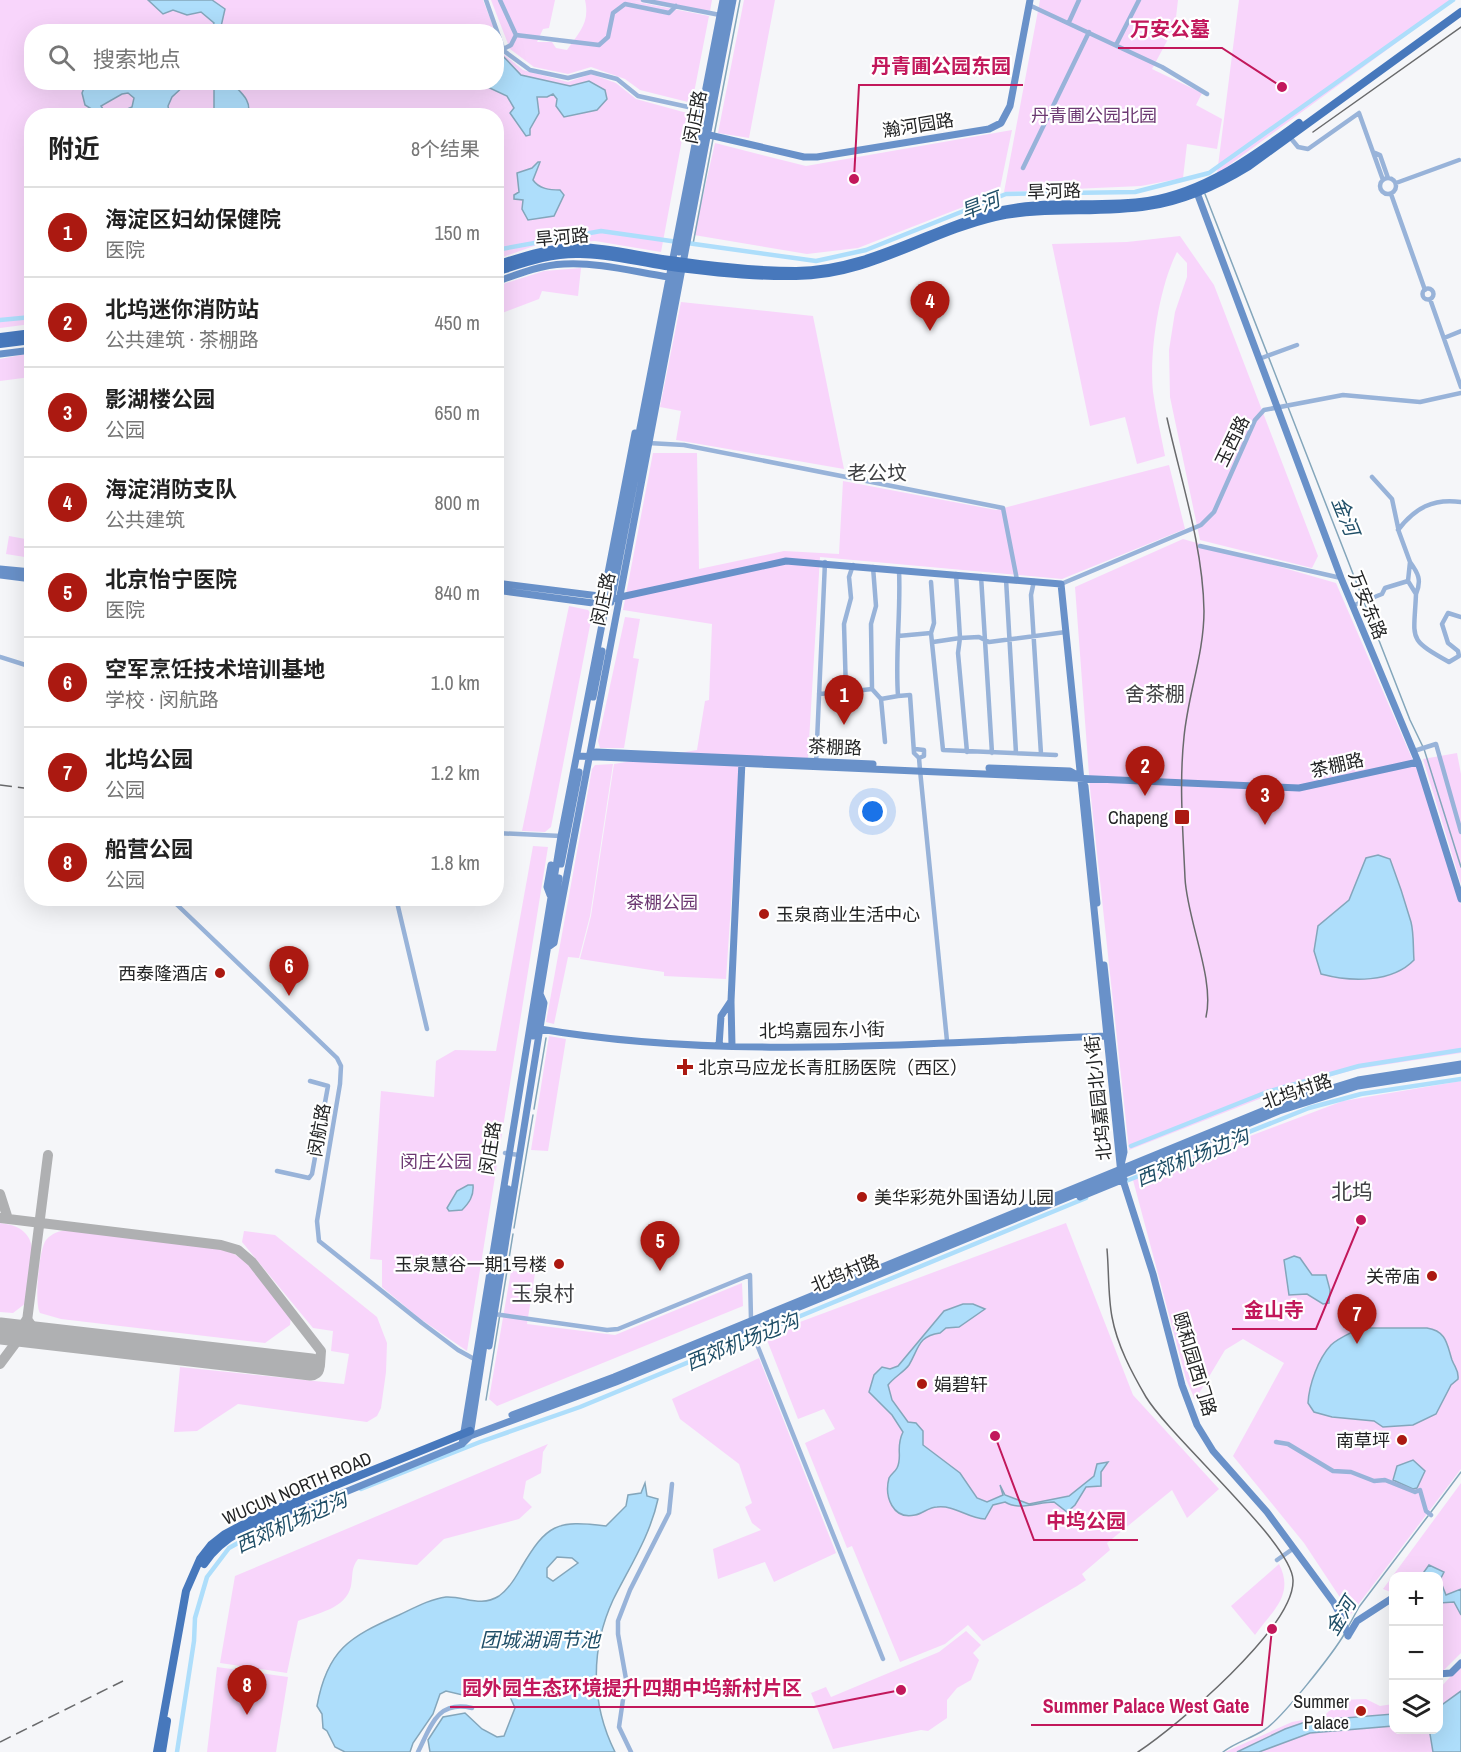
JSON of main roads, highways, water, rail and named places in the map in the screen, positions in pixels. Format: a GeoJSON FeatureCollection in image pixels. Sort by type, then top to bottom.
{"type":"FeatureCollection","features":[{"type":"Feature","properties":{"kind":"main road","name":"旱河路"},"geometry":{"type":"LineString","coordinates":[[1201,188],[1246,162],[1461,7]]}},
{"type":"Feature","properties":{"kind":"main road","name":"旱河路"},"geometry":{"type":"LineString","coordinates":[[504,269],[530,261],[580,254],[792,276],[827,274],[868,264],[992,218],[1037,211],[1148,206],[1201,188],[1249,166],[1461,12]]}},
{"type":"Feature","properties":{"kind":"main road","name":"旱河路"},"geometry":{"type":"LineString","coordinates":[[504,263],[536,253],[579,247],[675,264]]}},
{"type":"Feature","properties":{"kind":"main road"},"geometry":{"type":"LineString","coordinates":[[0,337],[24,337]]}},
{"type":"Feature","properties":{"kind":"main road"},"geometry":{"type":"LineString","coordinates":[[0,344],[24,338]]}},
{"type":"Feature","properties":{"kind":"main road","name":"WUCUN NORTH ROAD"},"geometry":{"type":"LineString","coordinates":[[155,1752],[186,1591],[196,1567],[211,1545],[225,1534],[259,1516],[466,1437],[249,1527],[215,1549],[196,1577],[187,1606],[163,1752]]}},
{"type":"Feature","properties":{"kind":"water"},"geometry":{"type":"Polygon","coordinates":[[[148,0],[212,0],[225,9],[222,24],[214,24],[201,12],[187,15],[173,10],[163,14],[148,0]]]}},
{"type":"Feature","properties":{"kind":"water"},"geometry":{"type":"Polygon","coordinates":[[[504,57],[521,75],[570,86],[589,81],[605,90],[607,99],[597,110],[564,117],[556,106],[557,99],[553,94],[547,97],[537,97],[539,113],[530,129],[530,135],[526,136],[510,113],[514,108],[507,96],[494,90],[504,90],[504,57]]]}},
{"type":"Feature","properties":{"kind":"water"},"geometry":{"type":"Polygon","coordinates":[[[83,90],[180,90],[172,97],[168,108],[130,108],[134,98],[128,93],[101,106],[102,108],[90,108],[85,105],[83,90]]]}},
{"type":"Feature","properties":{"kind":"water"},"geometry":{"type":"Polygon","coordinates":[[[214,90],[238,90],[247,101],[249,108],[214,108],[214,90]]]}},
{"type":"Feature","properties":{"kind":"water"},"geometry":{"type":"Polygon","coordinates":[[[540,162],[533,180],[535,183],[549,189],[560,190],[564,195],[554,216],[528,220],[522,209],[523,200],[514,199],[514,195],[519,192],[517,173],[532,168],[540,162]]]}},
{"type":"Feature","properties":{"kind":"water"},"geometry":{"type":"Polygon","coordinates":[[[1378,855],[1390,859],[1399,883],[1412,927],[1414,960],[1405,968],[1394,973],[1370,979],[1321,974],[1314,951],[1318,926],[1349,900],[1366,858],[1378,855]]]}},
{"type":"Feature","properties":{"kind":"water"},"geometry":{"type":"Polygon","coordinates":[[[473,1185],[473,1189],[467,1205],[462,1210],[449,1211],[447,1208],[457,1191],[473,1185]]]}},
{"type":"Feature","properties":{"kind":"water"},"geometry":{"type":"Polygon","coordinates":[[[1294,1256],[1300,1258],[1312,1275],[1326,1275],[1330,1290],[1329,1303],[1323,1304],[1307,1294],[1289,1295],[1284,1260],[1294,1256]]]}},
{"type":"Feature","properties":{"kind":"water"},"geometry":{"type":"Polygon","coordinates":[[[963,1304],[973,1304],[985,1309],[959,1327],[946,1328],[923,1340],[909,1365],[888,1385],[892,1400],[908,1422],[916,1423],[923,1431],[923,1445],[960,1473],[977,1498],[987,1502],[1003,1495],[1000,1485],[1005,1495],[1029,1504],[1069,1496],[1094,1476],[1097,1464],[1108,1462],[1101,1472],[1101,1486],[1086,1487],[1075,1505],[1067,1512],[1054,1502],[1016,1506],[1005,1502],[993,1505],[985,1519],[943,1507],[934,1507],[907,1516],[892,1506],[888,1492],[889,1478],[899,1464],[903,1432],[892,1415],[869,1392],[874,1375],[882,1367],[890,1369],[898,1366],[944,1311],[963,1304]]]}},
{"type":"Feature","properties":{"kind":"water"},"geometry":{"type":"Polygon","coordinates":[[[1360,1328],[1427,1328],[1442,1335],[1458,1379],[1451,1385],[1436,1414],[1413,1425],[1383,1427],[1374,1421],[1332,1417],[1314,1412],[1308,1403],[1309,1396],[1312,1380],[1322,1357],[1334,1342],[1360,1328]]]}},
{"type":"Feature","properties":{"kind":"water"},"geometry":{"type":"Polygon","coordinates":[[[1413,1460],[1425,1471],[1417,1488],[1413,1489],[1393,1480],[1397,1466],[1413,1460]]]}},
{"type":"Feature","properties":{"kind":"water","name":"团城湖调节池"},"geometry":{"type":"Polygon","coordinates":[[[645,1483],[647,1496],[658,1499],[645,1538],[605,1619],[597,1657],[596,1677],[601,1715],[615,1752],[430,1752],[428,1740],[443,1717],[465,1713],[482,1729],[497,1737],[504,1736],[515,1708],[507,1690],[487,1686],[471,1697],[446,1691],[440,1694],[433,1714],[413,1743],[410,1752],[345,1752],[335,1747],[323,1728],[322,1714],[317,1706],[327,1671],[343,1648],[366,1631],[434,1600],[453,1597],[485,1601],[499,1596],[512,1583],[538,1542],[554,1528],[575,1524],[606,1526],[626,1506],[628,1495],[641,1493],[645,1483]],[[557,1557],[547,1568],[547,1577],[553,1581],[578,1563],[572,1558],[557,1557]]]}},
{"type":"Feature","properties":{"kind":"water"},"geometry":{"type":"Polygon","coordinates":[[[1429,1565],[1444,1572],[1443,1574],[1443,1572],[1424,1572],[1429,1565]]]}},
{"type":"Feature","properties":{"kind":"water"},"geometry":{"type":"Polygon","coordinates":[[[1443,1588],[1446,1595],[1461,1589],[1461,1615],[1454,1602],[1443,1603],[1443,1588]]]}},
{"type":"Feature","properties":{"kind":"water"},"geometry":{"type":"Polygon","coordinates":[[[1461,1691],[1461,1752],[1433,1752],[1430,1734],[1443,1734],[1443,1704],[1461,1691]]]}},
{"type":"Feature","properties":{"kind":"water"},"geometry":{"type":"Polygon","coordinates":[[[1389,1714],[1389,1726],[1310,1733],[1259,1752],[1237,1752],[1285,1729],[1308,1721],[1389,1714]]]}},
{"type":"Feature","properties":{"kind":"waterway"},"geometry":{"type":"LineString","coordinates":[[714,135],[740,0]]}},
{"type":"Feature","properties":{"kind":"waterway","name":"旱河"},"geometry":{"type":"LineString","coordinates":[[687,243],[816,261],[866,250],[1006,194],[1135,192],[1209,173],[1453,0]]}},
{"type":"Feature","properties":{"kind":"waterway"},"geometry":{"type":"LineString","coordinates":[[693,244],[713,139]]}},
{"type":"Feature","properties":{"kind":"waterway","name":"金河"},"geometry":{"type":"LineString","coordinates":[[1205,194],[1410,720],[1424,749],[1461,867]]}},
{"type":"Feature","properties":{"kind":"waterway","name":"旱河"},"geometry":{"type":"LineString","coordinates":[[504,249],[601,231],[678,242]]}},
{"type":"Feature","properties":{"kind":"waterway","name":"旱河"},"geometry":{"type":"LineString","coordinates":[[0,320],[24,318]]}},
{"type":"Feature","properties":{"kind":"waterway"},"geometry":{"type":"LineString","coordinates":[[534,1109],[546,1038]]}},
{"type":"Feature","properties":{"kind":"waterway"},"geometry":{"type":"LineString","coordinates":[[1131,1146],[1267,1092],[1359,1066],[1461,1050]]}},
{"type":"Feature","properties":{"kind":"waterway","name":"西郊机场边沟"},"geometry":{"type":"LineString","coordinates":[[1121,1183],[1309,1108],[1361,1094],[1461,1079]]}},
{"type":"Feature","properties":{"kind":"waterway"},"geometry":{"type":"LineString","coordinates":[[514,1228],[533,1115]]}},
{"type":"Feature","properties":{"kind":"waterway","name":"西郊机场边沟"},"geometry":{"type":"LineString","coordinates":[[361,1489],[480,1442],[580,1407],[1086,1198]]}},
{"type":"Feature","properties":{"kind":"waterway"},"geometry":{"type":"LineString","coordinates":[[486,1400],[513,1234]]}},
{"type":"Feature","properties":{"kind":"waterway","name":"金河"},"geometry":{"type":"LineString","coordinates":[[1431,1512],[1461,1472]]}},
{"type":"Feature","properties":{"kind":"waterway","name":"金河"},"geometry":{"type":"LineString","coordinates":[[1348,1627],[1359,1607],[1428,1516]]}},
{"type":"Feature","properties":{"kind":"waterway","name":"西郊机场边沟"},"geometry":{"type":"LineString","coordinates":[[177,1752],[194,1641],[195,1618],[207,1577],[229,1548],[270,1525]]}},
{"type":"Feature","properties":{"kind":"waterway","name":"金河"},"geometry":{"type":"LineString","coordinates":[[1223,1752],[1272,1724],[1307,1685],[1345,1633]]}},
{"type":"Feature","properties":{"kind":"tram line"},"geometry":{"type":"LineString","coordinates":[[1313,132],[1461,27]]}},
{"type":"Feature","properties":{"kind":"tram line"},"geometry":{"type":"LineString","coordinates":[[1167,418],[1196,538],[1203,587],[1203,627],[1186,721],[1183,754],[1182,825],[1187,894],[1207,985],[1206,1017]]}},
{"type":"Feature","properties":{"kind":"tram line"},"geometry":{"type":"LineString","coordinates":[[1107,1249],[1114,1327],[1126,1358],[1146,1397],[1179,1438],[1253,1517],[1287,1563],[1293,1580],[1288,1600],[1275,1623],[1255,1648],[1204,1699],[1138,1752]]}},
{"type":"Feature","properties":{"kind":"railway"},"geometry":{"type":"LineString","coordinates":[[0,785],[24,788]]}},
{"type":"Feature","properties":{"kind":"railway"},"geometry":{"type":"LineString","coordinates":[[0,1742],[123,1681]]}},
{"type":"Feature","properties":{"kind":"place","name":"万安公墓"},"geometry":{"type":"Point","coordinates":[1282,87]}},
{"type":"Feature","properties":{"kind":"place","name":"丹青圃公园东园"},"geometry":{"type":"Point","coordinates":[854,179]}},
{"type":"Feature","properties":{"kind":"place","name":"海淀消防支队"},"geometry":{"type":"Point","coordinates":[930,331]}},
{"type":"Feature","properties":{"kind":"place","name":"海淀区妇幼保健院"},"geometry":{"type":"Point","coordinates":[844,725]}},
{"type":"Feature","properties":{"kind":"place","name":"北坞迷你消防站"},"geometry":{"type":"Point","coordinates":[1145,796]}},
{"type":"Feature","properties":{"kind":"place","name":"Chapeng"},"geometry":{"type":"Point","coordinates":[1182,817]}},
{"type":"Feature","properties":{"kind":"place","name":"影湖楼公园"},"geometry":{"type":"Point","coordinates":[1265,825]}},
{"type":"Feature","properties":{"kind":"place","name":"玉泉商业生活中心"},"geometry":{"type":"Point","coordinates":[764,914]}},
{"type":"Feature","properties":{"kind":"place","name":"西泰隆酒店"},"geometry":{"type":"Point","coordinates":[220,973]}},
{"type":"Feature","properties":{"kind":"place","name":"空军烹饪技术培训基地"},"geometry":{"type":"Point","coordinates":[289,996]}},
{"type":"Feature","properties":{"kind":"place","name":"北京马应龙长青肛肠医院（西区）"},"geometry":{"type":"Point","coordinates":[685,1067]}},
{"type":"Feature","properties":{"kind":"place","name":"美华彩苑外国语幼儿园"},"geometry":{"type":"Point","coordinates":[862,1197]}},
{"type":"Feature","properties":{"kind":"place","name":"金山寺"},"geometry":{"type":"Point","coordinates":[1361,1220]}},
{"type":"Feature","properties":{"kind":"place","name":"玉泉慧谷一期1号楼"},"geometry":{"type":"Point","coordinates":[559,1264]}},
{"type":"Feature","properties":{"kind":"place","name":"北京怡宁医院"},"geometry":{"type":"Point","coordinates":[660,1271]}},
{"type":"Feature","properties":{"kind":"place","name":"关帝庙"},"geometry":{"type":"Point","coordinates":[1432,1276]}},
{"type":"Feature","properties":{"kind":"place","name":"北坞公园"},"geometry":{"type":"Point","coordinates":[1357,1344]}},
{"type":"Feature","properties":{"kind":"place","name":"娟碧轩"},"geometry":{"type":"Point","coordinates":[922,1384]}},
{"type":"Feature","properties":{"kind":"place","name":"中坞公园"},"geometry":{"type":"Point","coordinates":[995,1436]}},
{"type":"Feature","properties":{"kind":"place","name":"南草坪"},"geometry":{"type":"Point","coordinates":[1402,1440]}},
{"type":"Feature","properties":{"kind":"place","name":"Summer Palace West Gate"},"geometry":{"type":"Point","coordinates":[1272,1629]}},
{"type":"Feature","properties":{"kind":"place","name":"园外园生态环境提升四期中坞新村片区"},"geometry":{"type":"Point","coordinates":[901,1690]}},
{"type":"Feature","properties":{"kind":"place","name":"Summer Palace"},"geometry":{"type":"Point","coordinates":[1361,1711]}},
{"type":"Feature","properties":{"kind":"place","name":"船营公园"},"geometry":{"type":"Point","coordinates":[247,1715]}},
{"type":"Feature","properties":{"kind":"district","name":"老公坟"},"geometry":{"type":"Point","coordinates":[877,472]}},
{"type":"Feature","properties":{"kind":"district","name":"舍茶棚"},"geometry":{"type":"Point","coordinates":[1155,693]}},
{"type":"Feature","properties":{"kind":"district","name":"北坞"},"geometry":{"type":"Point","coordinates":[1352,1191]}},
{"type":"Feature","properties":{"kind":"district","name":"玉泉村"},"geometry":{"type":"Point","coordinates":[543,1293]}},
{"type":"Feature","properties":{"kind":"park label","name":"丹青圃公园北园"},"geometry":{"type":"Point","coordinates":[1094,115]}},
{"type":"Feature","properties":{"kind":"park label","name":"茶棚公园"},"geometry":{"type":"Point","coordinates":[662,902]}},
{"type":"Feature","properties":{"kind":"park label","name":"闵庄公园"},"geometry":{"type":"Point","coordinates":[436,1161]}}]}
